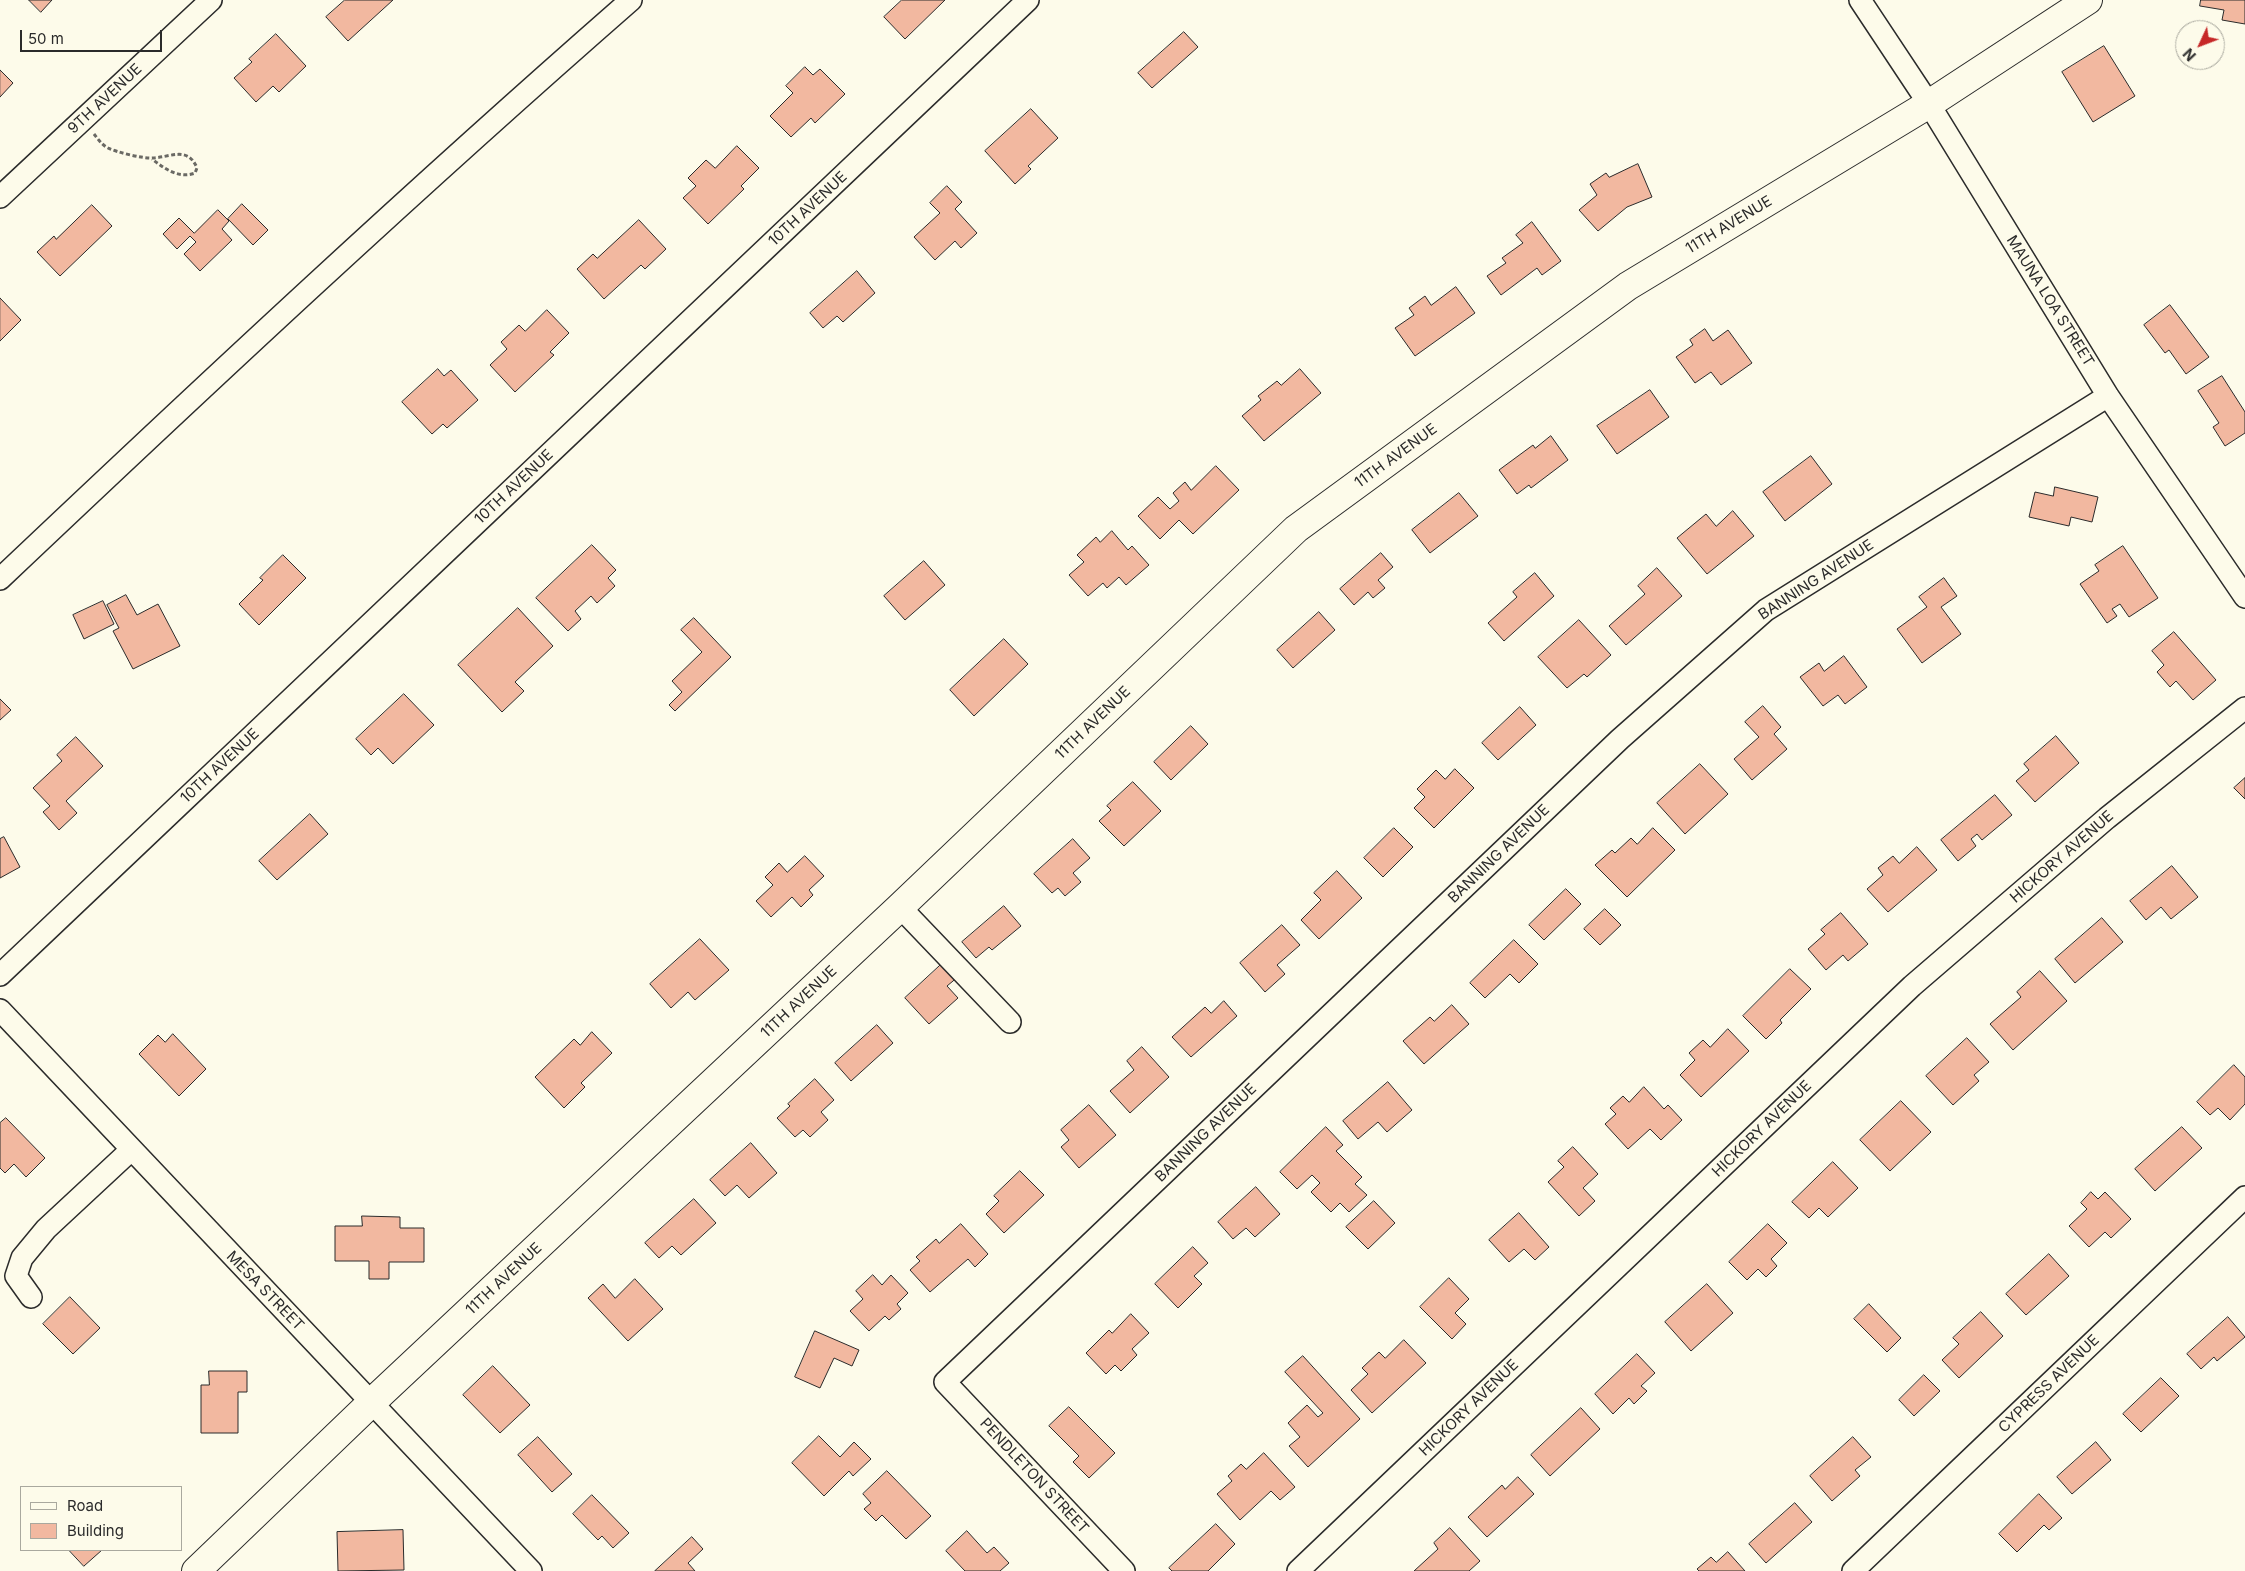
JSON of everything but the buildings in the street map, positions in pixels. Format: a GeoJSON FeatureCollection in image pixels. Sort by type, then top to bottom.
{"type":"FeatureCollection","features":[{"type":"Feature","properties":{"kind":"main road","name":"11TH AVENUE"},"geometry":{"type":"LineString","coordinates":[[196,1571],[372,1402],[900,907],[1296,529],[1628,286],[1929,104],[2088,0]]}},
{"type":"Feature","properties":{"kind":"street","name":"9TH AVENUE"},"geometry":{"type":"LineString","coordinates":[[0,197],[211,0]]}},
{"type":"Feature","properties":{"kind":"street"},"geometry":{"type":"LineString","coordinates":[[0,579],[164,423],[539,80],[631,0]]}},
{"type":"Feature","properties":{"kind":"street","name":"10TH AVENUE"},"geometry":{"type":"LineString","coordinates":[[0,975],[1028,0]]}},
{"type":"Feature","properties":{"kind":"street","name":"MAUNA LOA STREET"},"geometry":{"type":"LineString","coordinates":[[1860,0],[1929,104],[2108,396],[2245,597]]}},
{"type":"Feature","properties":{"kind":"street","name":"BANNING AVENUE"},"geometry":{"type":"LineString","coordinates":[[945,1382],[1620,739],[1766,610],[2108,396]]}},
{"type":"Feature","properties":{"kind":"street","name":"HICKORY AVENUE"},"geometry":{"type":"LineString","coordinates":[[1298,1571],[1912,986],[2107,818],[2245,708]]}},
{"type":"Feature","properties":{"kind":"street"},"geometry":{"type":"LineString","coordinates":[[900,907],[1010,1022]]}},
{"type":"Feature","properties":{"kind":"street","name":"MESA STREET"},"geometry":{"type":"LineString","coordinates":[[0,1010],[531,1571]]}},
{"type":"Feature","properties":{"kind":"street"},"geometry":{"type":"LineString","coordinates":[[31,1297],[16,1276],[22,1258],[46,1229],[131,1150]]}},
{"type":"Feature","properties":{"kind":"street","name":"CYPRESS AVENUE"},"geometry":{"type":"LineString","coordinates":[[1853,1571],[2245,1197]]}},
{"type":"Feature","properties":{"kind":"street","name":"PENDLETON STREET"},"geometry":{"type":"LineString","coordinates":[[945,1382],[1124,1571]]}},
{"type":"Feature","properties":{"kind":"path"},"geometry":{"type":"LineString","coordinates":[[82,121],[109,148],[152,159],[172,172],[183,175],[195,173],[197,168],[194,161],[183,155],[152,159]]}}]}
